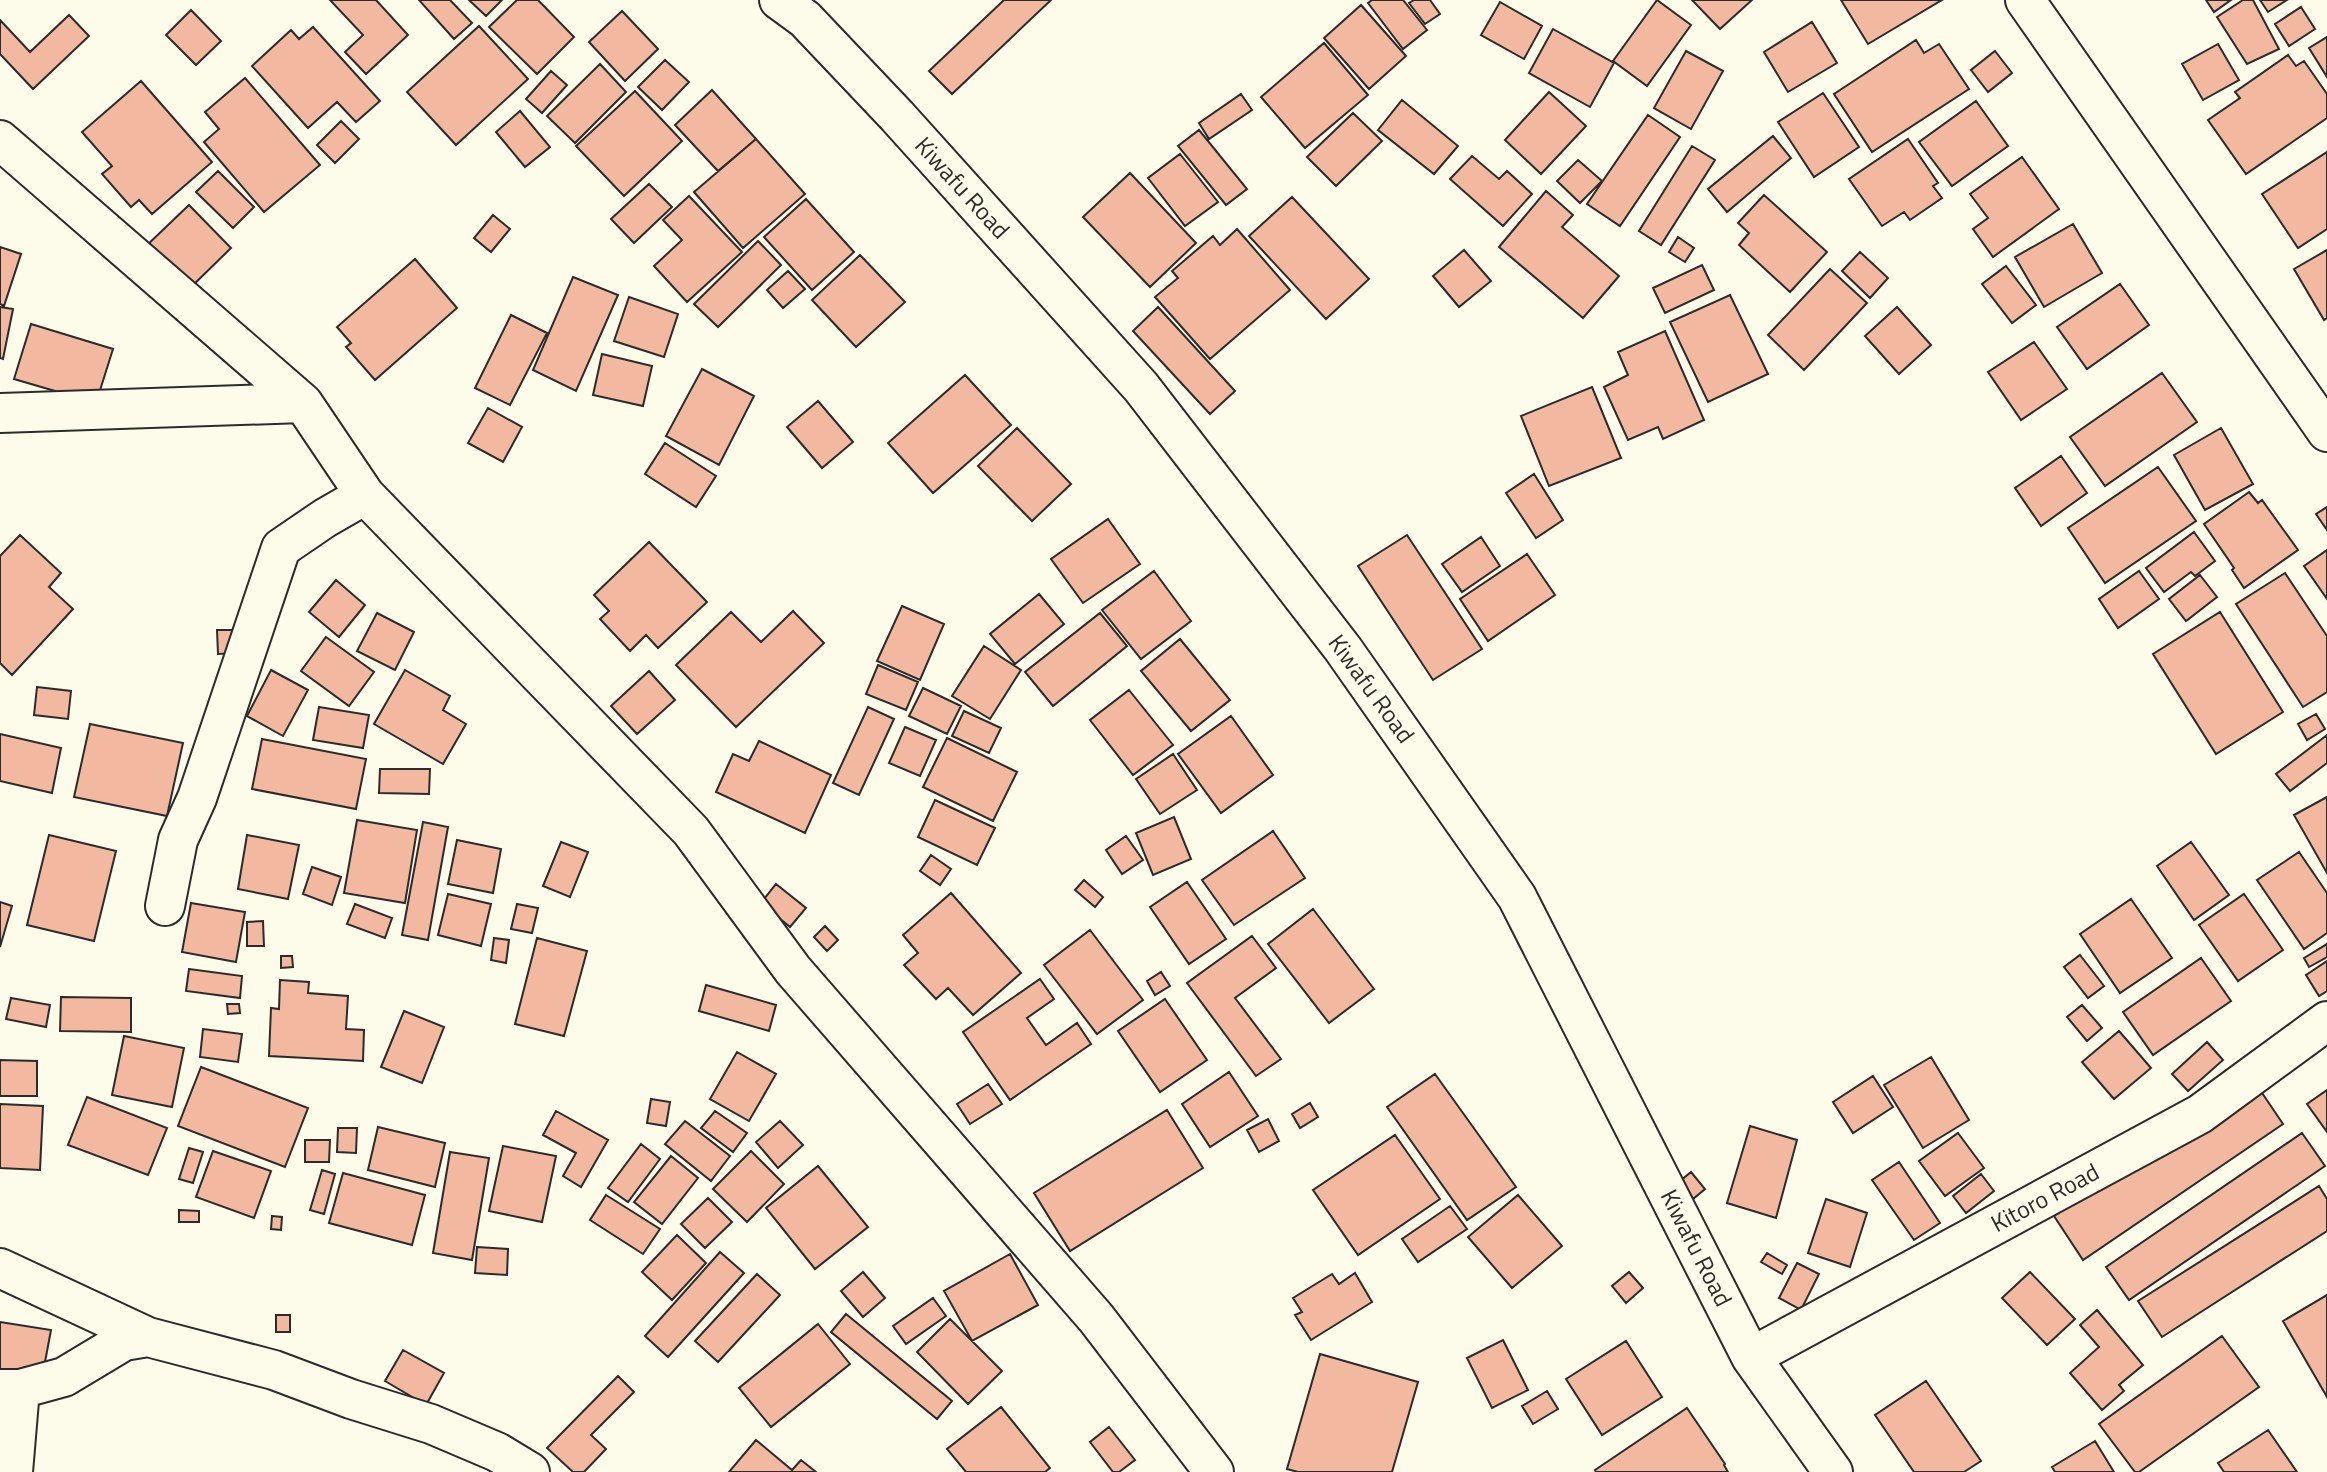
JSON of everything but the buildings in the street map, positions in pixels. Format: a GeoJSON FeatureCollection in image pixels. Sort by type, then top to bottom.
{"type":"FeatureCollection","features":[{"type":"Feature","properties":{"kind":"street","name":"Kiwafu Road"},"geometry":{"type":"LineString","coordinates":[[779,0],[805,19],[897,116],[1141,387],[1343,649],[1517,897],[1751,1357],[1833,1472]]}},
{"type":"Feature","properties":{"kind":"street"},"geometry":{"type":"LineString","coordinates":[[2025,0],[2327,432]]}},
{"type":"Feature","properties":{"kind":"street"},"geometry":{"type":"LineString","coordinates":[[0,140],[303,403],[365,495],[691,831],[793,970],[1096,1318],[1214,1472]]}},
{"type":"Feature","properties":{"kind":"street"},"geometry":{"type":"LineString","coordinates":[[0,413],[303,403]]}},
{"type":"Feature","properties":{"kind":"street"},"geometry":{"type":"LineString","coordinates":[[165,906],[178,840],[197,798],[281,548],[365,495]]}},
{"type":"Feature","properties":{"kind":"street","name":"Kitoro Road"},"geometry":{"type":"LineString","coordinates":[[1751,1357],[2200,1114],[2327,1021]]}},
{"type":"Feature","properties":{"kind":"street"},"geometry":{"type":"LineString","coordinates":[[0,1268],[148,1337],[274,1370],[431,1424],[497,1452],[530,1472]]}},
{"type":"Feature","properties":{"kind":"street"},"geometry":{"type":"LineString","coordinates":[[13,1472],[10,1389],[64,1377],[124,1341],[148,1337]]}}]}
